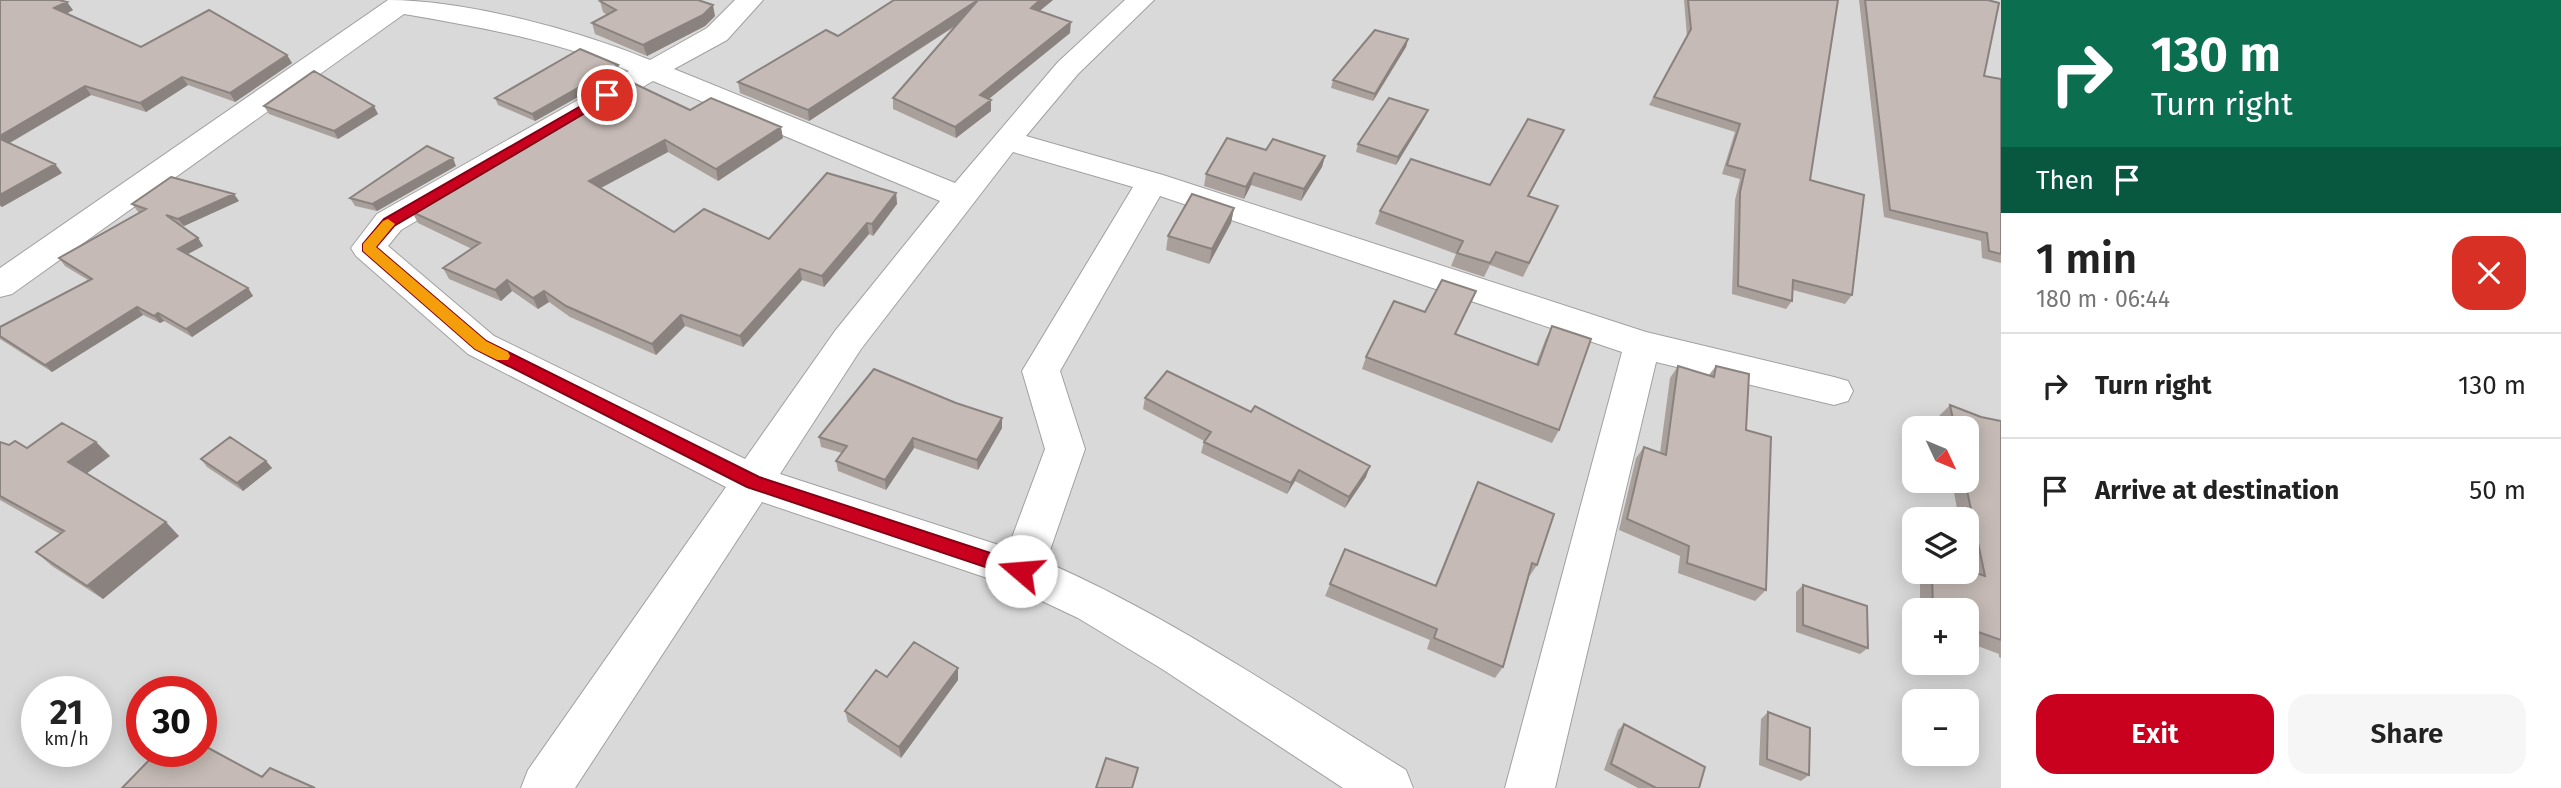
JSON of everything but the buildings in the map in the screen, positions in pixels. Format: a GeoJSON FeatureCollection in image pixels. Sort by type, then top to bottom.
{"type":"FeatureCollection","features":[{"type":"Feature","properties":{"kind":"street"},"geometry":{"type":"LineString","coordinates":[[750,0],[717,34],[389,222],[368,248],[481,345],[753,482],[1021,571],[1094,604],[1388,788]]}},
{"type":"Feature","properties":{"kind":"street"},"geometry":{"type":"LineString","coordinates":[[546,788],[848,340],[1006,140],[1068,68],[1141,0]]}},
{"type":"Feature","properties":{"kind":"street"},"geometry":{"type":"LineString","coordinates":[[0,285],[402,3],[502,23],[614,55],[654,69],[962,198]]}},
{"type":"Feature","properties":{"kind":"street"},"geometry":{"type":"LineString","coordinates":[[1006,140],[1152,182],[1642,345],[1834,391]]}},
{"type":"Feature","properties":{"kind":"street"},"geometry":{"type":"LineString","coordinates":[[1021,571],[1065,450],[1041,372],[1152,182]]}},
{"type":"Feature","properties":{"kind":"street"},"geometry":{"type":"LineString","coordinates":[[1530,788],[1642,345]]}},
{"type":"Feature","properties":{"kind":"shaded area"},"geometry":{"type":"Polygon","coordinates":[[[0,0],[2001,0],[2001,788],[0,788],[0,0]]]}},
{"type":"Feature","properties":{"kind":"slow traffic"},"geometry":{"type":"LineString","coordinates":[[388,224],[368,248],[481,345],[502,356]]}},
{"type":"Feature","properties":{"kind":"route"},"geometry":{"type":"LineString","coordinates":[[607,95],[389,222],[368,248],[481,345],[753,482],[1021,571]]}}]}
